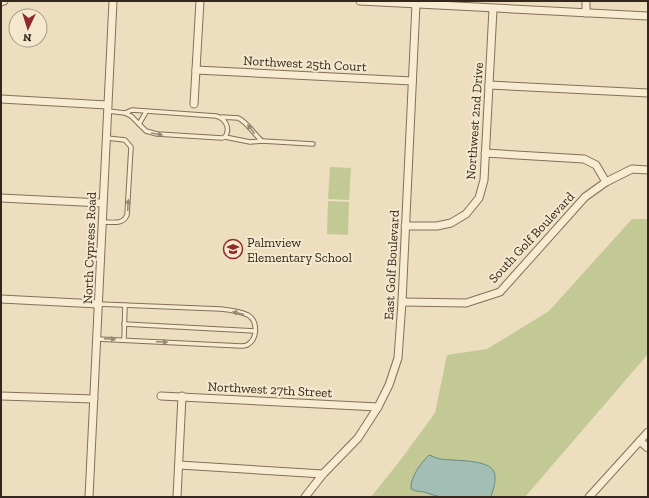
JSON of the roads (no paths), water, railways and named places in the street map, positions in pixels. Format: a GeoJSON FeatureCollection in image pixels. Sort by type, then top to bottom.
{"type":"FeatureCollection","features":[{"type":"Feature","properties":{"kind":"street","name":"North Cypress Road"},"geometry":{"type":"LineString","coordinates":[[89,497],[102,203],[113,1]]}},
{"type":"Feature","properties":{"kind":"street"},"geometry":{"type":"LineString","coordinates":[[194,104],[200,1]]}},
{"type":"Feature","properties":{"kind":"street"},"geometry":{"type":"LineString","coordinates":[[360,1],[648,16]]}},
{"type":"Feature","properties":{"kind":"street"},"geometry":{"type":"LineString","coordinates":[[586,1],[586,13]]}},
{"type":"Feature","properties":{"kind":"street","name":"East Golf Boulevard"},"geometry":{"type":"LineString","coordinates":[[305,497],[323,474],[358,438],[378,407],[389,385],[398,358],[416,4]]}},
{"type":"Feature","properties":{"kind":"street","name":"Northwest 2nd Drive"},"geometry":{"type":"LineString","coordinates":[[405,226],[437,226],[451,223],[466,214],[479,198],[484,180],[493,9]]}},
{"type":"Feature","properties":{"kind":"street","name":"Northwest 25th Court"},"geometry":{"type":"LineString","coordinates":[[196,70],[412,81]]}},
{"type":"Feature","properties":{"kind":"street"},"geometry":{"type":"LineString","coordinates":[[489,85],[648,93]]}},
{"type":"Feature","properties":{"kind":"street"},"geometry":{"type":"LineString","coordinates":[[1,99],[107,108]]}},
{"type":"Feature","properties":{"kind":"street"},"geometry":{"type":"LineString","coordinates":[[485,153],[584,159],[596,165],[606,182]]}},
{"type":"Feature","properties":{"kind":"street","name":"South Golf Boulevard"},"geometry":{"type":"LineString","coordinates":[[402,302],[466,303],[500,292],[585,197],[606,182],[632,169],[648,170]]}},
{"type":"Feature","properties":{"kind":"street"},"geometry":{"type":"LineString","coordinates":[[1,198],[102,203]]}},
{"type":"Feature","properties":{"kind":"street"},"geometry":{"type":"LineString","coordinates":[[1,299],[98,304]]}},
{"type":"Feature","properties":{"kind":"street"},"geometry":{"type":"LineString","coordinates":[[1,396],[94,400]]}},
{"type":"Feature","properties":{"kind":"street","name":"Northwest 27th Street"},"geometry":{"type":"LineString","coordinates":[[161,396],[378,407]]}},
{"type":"Feature","properties":{"kind":"street"},"geometry":{"type":"LineString","coordinates":[[178,497],[182,396]]}},
{"type":"Feature","properties":{"kind":"street"},"geometry":{"type":"LineString","coordinates":[[589,497],[648,432]]}},
{"type":"Feature","properties":{"kind":"street"},"geometry":{"type":"LineString","coordinates":[[640,441],[648,448]]}},
{"type":"Feature","properties":{"kind":"street"},"geometry":{"type":"LineString","coordinates":[[179,465],[323,474]]}},
{"type":"Feature","properties":{"kind":"lane"},"geometry":{"type":"LineString","coordinates":[[107,108],[131,116],[146,131],[157,134],[218,138],[225,137],[250,142],[262,140],[313,144]]}},
{"type":"Feature","properties":{"kind":"lane"},"geometry":{"type":"LineString","coordinates":[[125,113],[132,110],[239,118],[243,120],[253,133],[262,140]]}},
{"type":"Feature","properties":{"kind":"lane"},"geometry":{"type":"LineString","coordinates":[[139,124],[146,112]]}},
{"type":"Feature","properties":{"kind":"lane"},"geometry":{"type":"LineString","coordinates":[[221,117],[227,128],[227,134],[225,137]]}},
{"type":"Feature","properties":{"kind":"lane"},"geometry":{"type":"LineString","coordinates":[[102,222],[121,222],[127,215],[131,147],[125,140],[106,138]]}},
{"type":"Feature","properties":{"kind":"lane"},"geometry":{"type":"LineString","coordinates":[[97,339],[241,346],[247,345],[255,334],[253,319],[238,312],[220,309],[98,304]]}},
{"type":"Feature","properties":{"kind":"lane"},"geometry":{"type":"LineString","coordinates":[[124,340],[125,305]]}},
{"type":"Feature","properties":{"kind":"lane"},"geometry":{"type":"LineString","coordinates":[[124,324],[255,330]]}},
{"type":"Feature","properties":{"kind":"water"},"geometry":{"type":"Polygon","coordinates":[[[429,455],[440,459],[470,461],[486,465],[491,468],[494,472],[495,478],[491,497],[440,497],[411,489],[414,475],[429,455]]]}},
{"type":"Feature","properties":{"kind":"place","name":"Palmview Elementary School"},"geometry":{"type":"Point","coordinates":[233,249]}}]}
